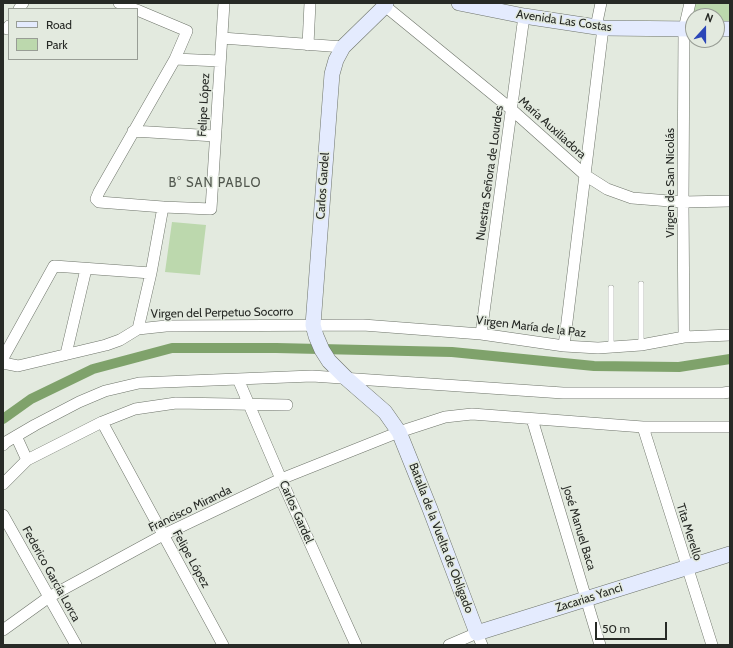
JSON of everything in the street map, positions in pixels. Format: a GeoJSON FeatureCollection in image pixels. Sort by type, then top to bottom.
{"type":"FeatureCollection","features":[{"type":"Feature","properties":{"kind":"street"},"geometry":{"type":"LineString","coordinates":[[119,3],[132,8]]}},
{"type":"Feature","properties":{"kind":"street","name":"Felipe López"},"geometry":{"type":"LineString","coordinates":[[163,207],[211,209],[224,3]]}},
{"type":"Feature","properties":{"kind":"street"},"geometry":{"type":"LineString","coordinates":[[308,45],[310,3]]}},
{"type":"Feature","properties":{"kind":"street","name":"Avenida Las Costas"},"geometry":{"type":"LineString","coordinates":[[459,3],[515,11],[600,27],[685,29]]}},
{"type":"Feature","properties":{"kind":"street"},"geometry":{"type":"LineString","coordinates":[[564,346],[585,175],[600,27],[601,3]]}},
{"type":"Feature","properties":{"kind":"street","name":"Carlos Gardel"},"geometry":{"type":"LineString","coordinates":[[346,378],[329,361],[322,350],[313,325],[332,74],[336,60],[343,47],[385,4]]}},
{"type":"Feature","properties":{"kind":"street","name":"María Auxiliadora"},"geometry":{"type":"LineString","coordinates":[[385,4],[511,109],[585,175],[607,189],[632,198],[682,202],[730,201]]}},
{"type":"Feature","properties":{"kind":"street"},"geometry":{"type":"LineString","coordinates":[[138,10],[187,31],[175,58],[96,199],[98,202],[163,207],[151,273],[138,329]]}},
{"type":"Feature","properties":{"kind":"street","name":"Nuestra Señora de Lourdes"},"geometry":{"type":"LineString","coordinates":[[481,334],[511,109],[515,11]]}},
{"type":"Feature","properties":{"kind":"street"},"geometry":{"type":"LineString","coordinates":[[222,38],[343,47]]}},
{"type":"Feature","properties":{"kind":"street","name":"Virgen de San Nicolás"},"geometry":{"type":"LineString","coordinates":[[684,337],[682,202],[687,48]]}},
{"type":"Feature","properties":{"kind":"street"},"geometry":{"type":"LineString","coordinates":[[175,58],[220,61]]}},
{"type":"Feature","properties":{"kind":"street"},"geometry":{"type":"LineString","coordinates":[[133,131],[216,136]]}},
{"type":"Feature","properties":{"kind":"street"},"geometry":{"type":"LineString","coordinates":[[3,358],[54,266],[151,273]]}},
{"type":"Feature","properties":{"kind":"street"},"geometry":{"type":"LineString","coordinates":[[66,354],[86,269]]}},
{"type":"Feature","properties":{"kind":"street","name":"Virgen del Perpetuo Socorro"},"geometry":{"type":"LineString","coordinates":[[3,363],[18,366],[106,346],[120,340],[138,329],[166,326],[363,325],[424,329]]}},
{"type":"Feature","properties":{"kind":"street","name":"Virgen María de la Paz"},"geometry":{"type":"LineString","coordinates":[[424,329],[481,334],[564,346],[598,348],[641,345],[684,337],[730,335]]}},
{"type":"Feature","properties":{"kind":"street"},"geometry":{"type":"LineString","coordinates":[[3,445],[35,424],[79,402],[105,391],[139,383],[312,376],[563,393],[730,392]]}},
{"type":"Feature","properties":{"kind":"street","name":"Batalla de la Vuelta de Obligado"},"geometry":{"type":"LineString","coordinates":[[346,378],[385,412],[399,432],[479,639]]}},
{"type":"Feature","properties":{"kind":"street","name":"Carlos Gardel"},"geometry":{"type":"LineString","coordinates":[[238,379],[281,479],[356,645]]}},
{"type":"Feature","properties":{"kind":"street"},"geometry":{"type":"LineString","coordinates":[[3,484],[27,460],[102,422],[135,409],[176,403],[287,405]]}},
{"type":"Feature","properties":{"kind":"street","name":"Francisco Miranda"},"geometry":{"type":"LineString","coordinates":[[3,630],[49,597],[163,535],[281,479],[399,432],[445,417],[472,414],[642,427],[730,426]]}},
{"type":"Feature","properties":{"kind":"street","name":"José Manuel Baca"},"geometry":{"type":"LineString","coordinates":[[532,419],[600,645]]}},
{"type":"Feature","properties":{"kind":"street","name":"Felipe López"},"geometry":{"type":"LineString","coordinates":[[102,422],[223,645]]}},
{"type":"Feature","properties":{"kind":"street","name":"Tita Merello"},"geometry":{"type":"LineString","coordinates":[[642,427],[712,645]]}},
{"type":"Feature","properties":{"kind":"street"},"geometry":{"type":"LineString","coordinates":[[16,436],[27,460]]}},
{"type":"Feature","properties":{"kind":"street","name":"Federico García Lorca"},"geometry":{"type":"LineString","coordinates":[[3,515],[76,645]]}},
{"type":"Feature","properties":{"kind":"street","name":"Zacarias Yanci"},"geometry":{"type":"LineString","coordinates":[[449,645],[479,639],[586,599],[730,554]]}},
{"type":"Feature","properties":{"kind":"lane"},"geometry":{"type":"LineString","coordinates":[[641,284],[641,345]]}},
{"type":"Feature","properties":{"kind":"lane"},"geometry":{"type":"LineString","coordinates":[[611,288],[611,347]]}},
{"type":"Feature","properties":{"kind":"green space"},"geometry":{"type":"Polygon","coordinates":[[[690,3],[730,3],[730,29],[725,29],[725,8],[689,8],[690,3]]]}},
{"type":"Feature","properties":{"kind":"green space"},"geometry":{"type":"Polygon","coordinates":[[[172,222],[206,225],[200,275],[165,272],[172,222]]]}},
{"type":"Feature","properties":{"kind":"waterway"},"geometry":{"type":"LineString","coordinates":[[3,419],[31,399],[93,369],[172,348],[276,348],[452,352],[594,366],[679,367],[730,359]]}},
{"type":"Feature","properties":{"kind":"district","name":"B° SAN PABLO"},"geometry":{"type":"Point","coordinates":[215,183]}}]}
